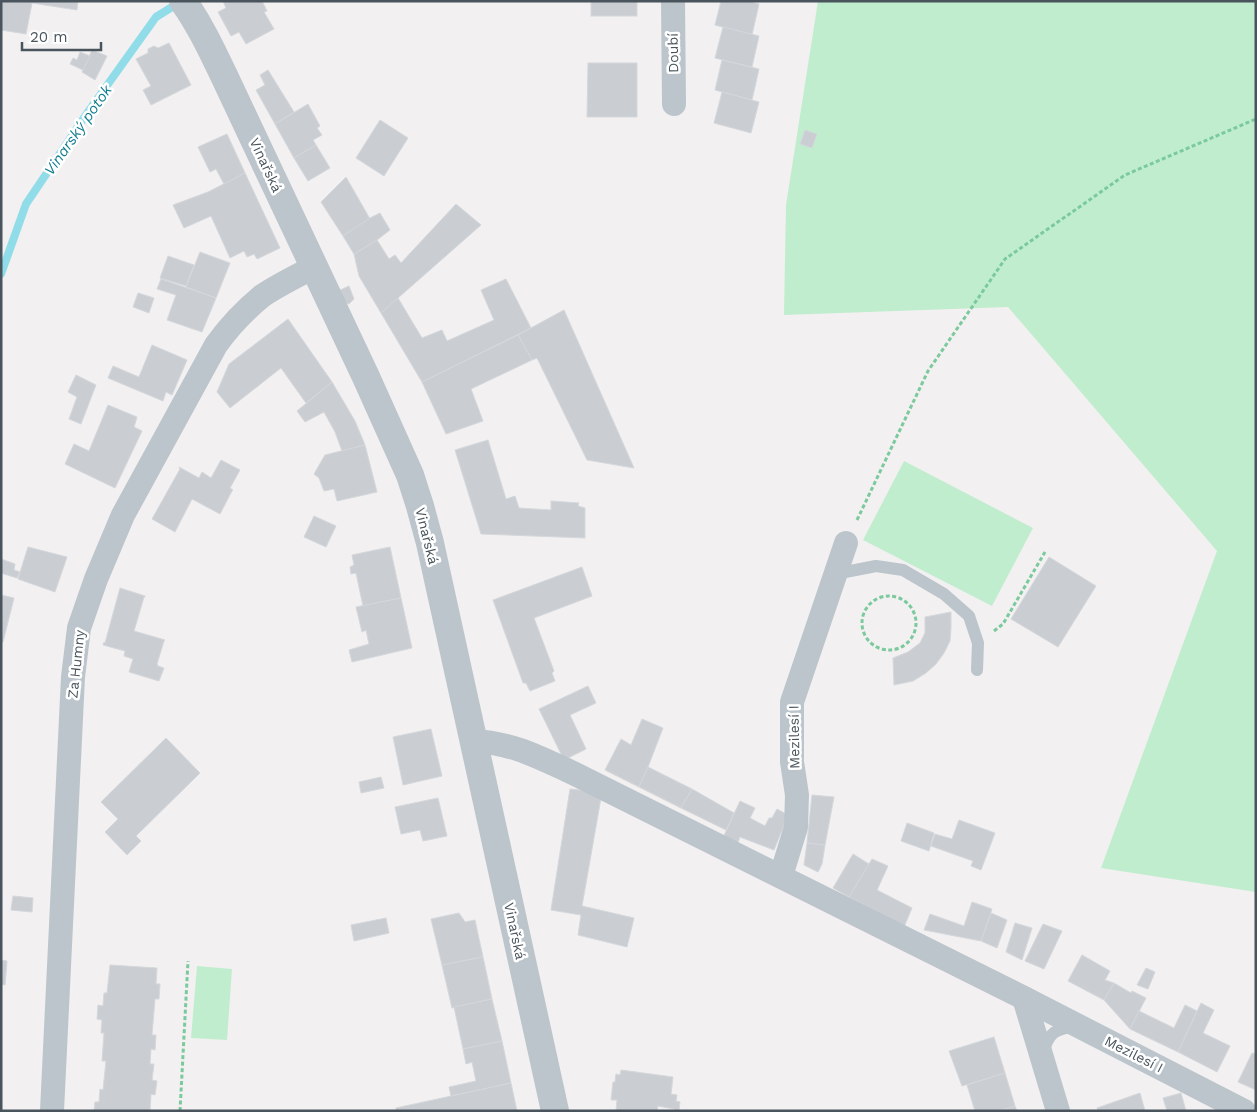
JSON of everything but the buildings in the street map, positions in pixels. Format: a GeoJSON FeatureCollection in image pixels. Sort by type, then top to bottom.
{"type":"FeatureCollection","features":[{"type":"Feature","properties":{"kind":"street","name":"Vinařská"},"geometry":{"type":"LineString","coordinates":[[183,1],[208,43],[227,82],[362,368],[410,475],[430,543],[555,1111]]}},
{"type":"Feature","properties":{"kind":"street","name":"Doubí"},"geometry":{"type":"LineString","coordinates":[[673,1],[674,104]]}},
{"type":"Feature","properties":{"kind":"street","name":"Za Humny"},"geometry":{"type":"LineString","coordinates":[[52,1111],[73,677],[79,628],[96,579],[123,515],[216,345],[228,329],[262,297],[314,267]]}},
{"type":"Feature","properties":{"kind":"street","name":"Mezilesí I"},"geometry":{"type":"LineString","coordinates":[[781,876],[796,827],[797,795],[792,762],[792,702],[846,543]]}},
{"type":"Feature","properties":{"kind":"street","name":"Mezilesí I"},"geometry":{"type":"LineString","coordinates":[[473,740],[499,743],[529,753],[573,773],[1024,998],[1244,1111]]}},
{"type":"Feature","properties":{"kind":"street"},"geometry":{"type":"LineString","coordinates":[[1024,998],[1058,1111]]}},
{"type":"Feature","properties":{"kind":"lane"},"geometry":{"type":"LineString","coordinates":[[835,574],[876,566],[903,570],[944,594],[969,616],[978,643],[977,670]]}},
{"type":"Feature","properties":{"kind":"lane"},"geometry":{"type":"LineString","coordinates":[[1042,1056],[1046,1042],[1051,1034],[1061,1028],[1078,1026]]}},
{"type":"Feature","properties":{"kind":"path"},"geometry":{"type":"LineString","coordinates":[[846,543],[928,370],[1006,259],[1125,175],[1256,119]]}},
{"type":"Feature","properties":{"kind":"path"},"geometry":{"type":"LineString","coordinates":[[978,643],[1003,624],[1045,552]]}},
{"type":"Feature","properties":{"kind":"path"},"geometry":{"type":"LineString","coordinates":[[885,596],[903,600],[910,606],[914,614],[915,630],[911,638],[898,648],[881,649],[873,645],[863,631],[864,612],[869,604],[877,599],[885,596]]}},
{"type":"Feature","properties":{"kind":"path"},"geometry":{"type":"LineString","coordinates":[[180,1111],[188,961]]}},
{"type":"Feature","properties":{"kind":"green space"},"geometry":{"type":"Polygon","coordinates":[[[818,1],[1256,1],[1256,892],[1101,868],[1217,551],[1008,307],[784,315],[786,205],[818,1]]]}},
{"type":"Feature","properties":{"kind":"green space"},"geometry":{"type":"Polygon","coordinates":[[[904,461],[1033,528],[992,606],[863,540],[904,461]]]}},
{"type":"Feature","properties":{"kind":"green space"},"geometry":{"type":"Polygon","coordinates":[[[197,966],[232,969],[227,1040],[191,1038],[197,966]]]}},
{"type":"Feature","properties":{"kind":"waterway","name":"Vinarský potok"},"geometry":{"type":"LineString","coordinates":[[1,274],[26,204],[88,112],[156,17],[180,2]]}}]}
